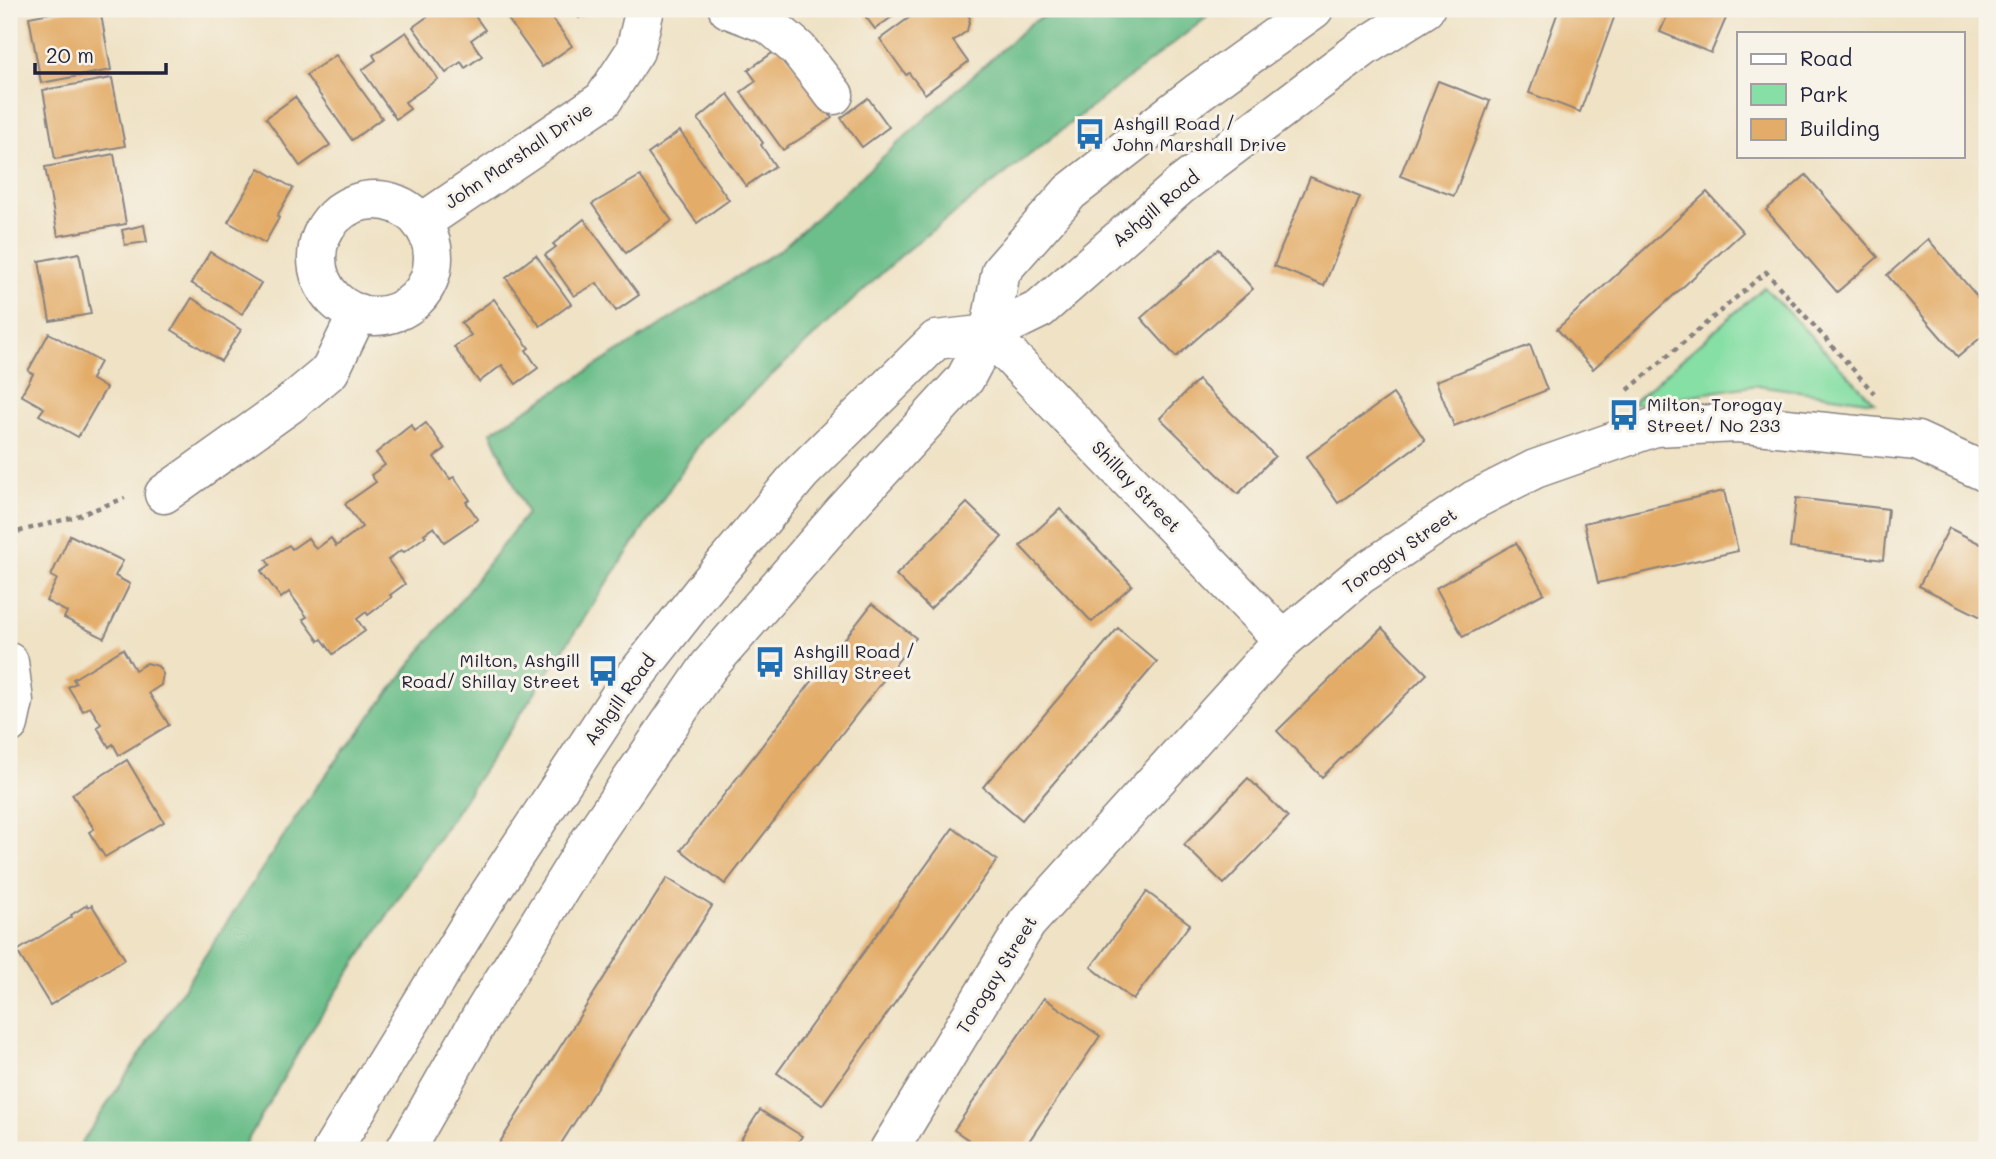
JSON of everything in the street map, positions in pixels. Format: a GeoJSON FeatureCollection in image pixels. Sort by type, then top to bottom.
{"type":"FeatureCollection","features":[{"type":"Feature","properties":{"kind":"street","name":"John Marshall Drive"},"geometry":{"type":"LineString","coordinates":[[421,223],[603,100],[635,51],[645,9]]}},
{"type":"Feature","properties":{"kind":"street"},"geometry":{"type":"LineString","coordinates":[[729,9],[770,25],[798,49],[834,95]]}},
{"type":"Feature","properties":{"kind":"street"},"geometry":{"type":"LineString","coordinates":[[405,1150],[482,1015],[589,842],[709,666],[845,510],[965,379],[989,334],[1001,271],[1070,192],[1197,93],[1314,9]]}},
{"type":"Feature","properties":{"kind":"street","name":"Ashgill Road"},"geometry":{"type":"LineString","coordinates":[[332,1150],[480,908],[621,694],[801,472],[936,340],[989,334],[1040,309],[1181,185],[1363,48],[1425,9]]}},
{"type":"Feature","properties":{"kind":"street"},"geometry":{"type":"LineString","coordinates":[[369,200],[389,201],[407,209],[421,223],[429,239],[433,257],[430,275],[422,291],[410,304],[394,313],[375,316],[358,313],[340,304],[326,290],[318,272],[317,252],[321,233],[333,216],[349,205],[369,200]]}},
{"type":"Feature","properties":{"kind":"street"},"geometry":{"type":"LineString","coordinates":[[164,494],[289,405],[330,371],[358,313]]}},
{"type":"Feature","properties":{"kind":"street","name":"Shillay Street"},"geometry":{"type":"LineString","coordinates":[[989,334],[1283,640]]}},
{"type":"Feature","properties":{"kind":"street","name":"Torogay Street"},"geometry":{"type":"LineString","coordinates":[[889,1150],[1027,923],[1283,640],[1359,576],[1474,500],[1535,469],[1655,426],[1737,423],[1917,441],[1987,473]]}},
{"type":"Feature","properties":{"kind":"street"},"geometry":{"type":"LineString","coordinates":[[9,662],[14,701],[9,724]]}},
{"type":"Feature","properties":{"kind":"path"},"geometry":{"type":"LineString","coordinates":[[1619,397],[1766,272],[1917,441]]}},
{"type":"Feature","properties":{"kind":"path"},"geometry":{"type":"LineString","coordinates":[[9,534],[74,517],[118,499],[164,494]]}},
{"type":"Feature","properties":{"kind":"green space"},"geometry":{"type":"Polygon","coordinates":[[[1058,9],[1209,9],[1206,18],[907,250],[702,440],[310,1032],[242,1150],[77,1150],[314,790],[527,513],[491,432],[781,249],[1031,23],[1058,9]]]}},
{"type":"Feature","properties":{"kind":"green space"},"geometry":{"type":"Polygon","coordinates":[[[1764,287],[1874,402],[1757,385],[1630,405],[1764,287]]]}},
{"type":"Feature","properties":{"kind":"building"},"geometry":{"type":"Polygon","coordinates":[[[71,9],[100,9],[111,70],[41,83],[29,17],[71,9]]]}},
{"type":"Feature","properties":{"kind":"building"},"geometry":{"type":"Polygon","coordinates":[[[438,9],[470,9],[485,30],[471,40],[482,56],[465,68],[461,62],[446,73],[413,27],[438,9]]]}},
{"type":"Feature","properties":{"kind":"building"},"geometry":{"type":"Polygon","coordinates":[[[524,9],[546,9],[572,46],[542,67],[508,19],[524,9]]]}},
{"type":"Feature","properties":{"kind":"building"},"geometry":{"type":"Polygon","coordinates":[[[572,9],[592,9],[579,18],[572,9]]]}},
{"type":"Feature","properties":{"kind":"building"},"geometry":{"type":"Polygon","coordinates":[[[860,9],[903,9],[875,29],[860,9]]]}},
{"type":"Feature","properties":{"kind":"building"},"geometry":{"type":"Polygon","coordinates":[[[921,9],[929,9],[932,12],[937,9],[963,9],[970,18],[967,31],[953,41],[968,62],[925,94],[909,73],[906,75],[880,39],[921,9]]]}},
{"type":"Feature","properties":{"kind":"building"},"geometry":{"type":"Polygon","coordinates":[[[1559,9],[1596,9],[1615,15],[1580,112],[1529,93],[1559,9]]]}},
{"type":"Feature","properties":{"kind":"building"},"geometry":{"type":"Polygon","coordinates":[[[1670,9],[1730,9],[1711,53],[1660,32],[1670,9]]]}},
{"type":"Feature","properties":{"kind":"building"},"geometry":{"type":"Polygon","coordinates":[[[406,32],[438,79],[405,102],[410,109],[396,119],[362,70],[376,60],[373,55],[406,32]]]}},
{"type":"Feature","properties":{"kind":"building"},"geometry":{"type":"Polygon","coordinates":[[[781,47],[832,118],[783,150],[741,92],[756,81],[748,70],[781,47]]]}},
{"type":"Feature","properties":{"kind":"building"},"geometry":{"type":"Polygon","coordinates":[[[336,55],[382,118],[352,140],[306,75],[336,55]]]}},
{"type":"Feature","properties":{"kind":"building"},"geometry":{"type":"Polygon","coordinates":[[[112,78],[125,146],[55,159],[43,90],[112,78]]]}},
{"type":"Feature","properties":{"kind":"building"},"geometry":{"type":"Polygon","coordinates":[[[1438,81],[1490,101],[1454,196],[1400,176],[1438,81]]]}},
{"type":"Feature","properties":{"kind":"building"},"geometry":{"type":"Polygon","coordinates":[[[728,94],[763,143],[761,145],[775,166],[746,186],[698,119],[728,94]]]}},
{"type":"Feature","properties":{"kind":"building"},"geometry":{"type":"Polygon","coordinates":[[[295,97],[330,145],[300,166],[266,118],[295,97]]]}},
{"type":"Feature","properties":{"kind":"building"},"geometry":{"type":"Polygon","coordinates":[[[868,98],[889,127],[862,147],[841,118],[868,98]]]}},
{"type":"Feature","properties":{"kind":"building"},"geometry":{"type":"Polygon","coordinates":[[[680,131],[729,200],[697,223],[648,154],[680,131]]]}},
{"type":"Feature","properties":{"kind":"building"},"geometry":{"type":"Polygon","coordinates":[[[114,154],[126,224],[58,236],[45,167],[114,154]]]}},
{"type":"Feature","properties":{"kind":"building"},"geometry":{"type":"Polygon","coordinates":[[[259,168],[293,188],[265,243],[228,222],[259,168]]]}},
{"type":"Feature","properties":{"kind":"building"},"geometry":{"type":"Polygon","coordinates":[[[1806,175],[1878,257],[1837,292],[1766,210],[1806,175]]]}},
{"type":"Feature","properties":{"kind":"building"},"geometry":{"type":"Polygon","coordinates":[[[640,176],[672,221],[626,253],[592,204],[640,176]]]}},
{"type":"Feature","properties":{"kind":"building"},"geometry":{"type":"Polygon","coordinates":[[[1310,177],[1360,197],[1324,286],[1274,266],[1310,177]]]}},
{"type":"Feature","properties":{"kind":"building"},"geometry":{"type":"Polygon","coordinates":[[[1707,192],[1743,232],[1593,369],[1557,329],[1707,192]]]}},
{"type":"Feature","properties":{"kind":"building"},"geometry":{"type":"Polygon","coordinates":[[[584,219],[639,295],[616,311],[597,283],[574,296],[545,255],[556,247],[553,244],[584,219]]]}},
{"type":"Feature","properties":{"kind":"building"},"geometry":{"type":"Polygon","coordinates":[[[144,225],[147,242],[125,245],[122,230],[144,225]]]}},
{"type":"Feature","properties":{"kind":"building"},"geometry":{"type":"Polygon","coordinates":[[[1928,239],[1987,308],[1987,332],[1958,357],[1887,275],[1928,239]]]}},
{"type":"Feature","properties":{"kind":"building"},"geometry":{"type":"Polygon","coordinates":[[[1218,249],[1253,289],[1176,357],[1141,318],[1218,249]]]}},
{"type":"Feature","properties":{"kind":"building"},"geometry":{"type":"Polygon","coordinates":[[[210,252],[261,283],[242,314],[191,283],[210,252]]]}},
{"type":"Feature","properties":{"kind":"building"},"geometry":{"type":"Polygon","coordinates":[[[79,253],[91,314],[50,321],[39,261],[79,253]]]}},
{"type":"Feature","properties":{"kind":"building"},"geometry":{"type":"Polygon","coordinates":[[[536,255],[571,304],[540,326],[506,278],[536,255]]]}},
{"type":"Feature","properties":{"kind":"building"},"geometry":{"type":"Polygon","coordinates":[[[192,298],[241,330],[221,361],[172,330],[192,298]]]}},
{"type":"Feature","properties":{"kind":"building"},"geometry":{"type":"Polygon","coordinates":[[[494,299],[529,348],[526,350],[538,368],[516,384],[502,365],[479,382],[454,347],[471,335],[461,323],[494,299]]]}},
{"type":"Feature","properties":{"kind":"building"},"geometry":{"type":"Polygon","coordinates":[[[49,333],[100,362],[91,379],[106,388],[78,437],[39,415],[44,408],[21,395],[33,374],[28,371],[49,333]]]}},
{"type":"Feature","properties":{"kind":"building"},"geometry":{"type":"Polygon","coordinates":[[[1530,345],[1547,390],[1454,426],[1436,381],[1530,345]]]}},
{"type":"Feature","properties":{"kind":"building"},"geometry":{"type":"Polygon","coordinates":[[[1198,380],[1275,456],[1238,494],[1160,418],[1198,380]]]}},
{"type":"Feature","properties":{"kind":"building"},"geometry":{"type":"Polygon","coordinates":[[[1393,394],[1425,440],[1338,503],[1306,457],[1393,394]]]}},
{"type":"Feature","properties":{"kind":"building"},"geometry":{"type":"Polygon","coordinates":[[[426,423],[445,449],[434,457],[450,479],[454,477],[470,500],[466,502],[478,519],[444,542],[434,527],[404,552],[401,550],[388,560],[405,584],[368,615],[366,612],[357,619],[365,631],[333,654],[322,639],[319,641],[303,619],[307,617],[289,592],[281,598],[261,571],[270,565],[266,560],[289,545],[292,549],[308,538],[316,549],[331,538],[336,546],[362,527],[345,504],[376,482],[371,475],[385,465],[376,453],[411,425],[415,431],[426,423]]]}},
{"type":"Feature","properties":{"kind":"building"},"geometry":{"type":"Polygon","coordinates":[[[1724,491],[1738,551],[1598,583],[1584,523],[1724,491]]]}},
{"type":"Feature","properties":{"kind":"building"},"geometry":{"type":"Polygon","coordinates":[[[1796,498],[1888,509],[1883,560],[1790,548],[1796,498]]]}},
{"type":"Feature","properties":{"kind":"building"},"geometry":{"type":"Polygon","coordinates":[[[967,503],[1002,537],[930,609],[896,575],[967,503]]]}},
{"type":"Feature","properties":{"kind":"building"},"geometry":{"type":"Polygon","coordinates":[[[1060,509],[1132,585],[1092,622],[1020,546],[1060,509]]]}},
{"type":"Feature","properties":{"kind":"building"},"geometry":{"type":"Polygon","coordinates":[[[1949,528],[1987,547],[1987,620],[1919,586],[1949,528]]]}},
{"type":"Feature","properties":{"kind":"building"},"geometry":{"type":"Polygon","coordinates":[[[70,535],[123,561],[115,576],[130,584],[104,638],[64,618],[67,612],[46,601],[57,579],[51,576],[70,535]]]}},
{"type":"Feature","properties":{"kind":"building"},"geometry":{"type":"Polygon","coordinates":[[[1516,543],[1544,593],[1463,637],[1436,588],[1516,543]]]}},
{"type":"Feature","properties":{"kind":"building"},"geometry":{"type":"Polygon","coordinates":[[[872,604],[916,638],[725,884],[681,850],[872,604]]]}},
{"type":"Feature","properties":{"kind":"building"},"geometry":{"type":"Polygon","coordinates":[[[1118,628],[1157,662],[1022,820],[983,787],[1118,628]]]}},
{"type":"Feature","properties":{"kind":"building"},"geometry":{"type":"Polygon","coordinates":[[[1382,628],[1427,674],[1322,777],[1277,731],[1382,628]]]}},
{"type":"Feature","properties":{"kind":"building"},"geometry":{"type":"Polygon","coordinates":[[[123,649],[135,670],[147,663],[158,666],[163,674],[161,685],[149,693],[169,725],[119,755],[113,744],[109,747],[97,727],[101,724],[90,707],[83,711],[68,687],[76,683],[73,679],[123,649]]]}},
{"type":"Feature","properties":{"kind":"building"},"geometry":{"type":"Polygon","coordinates":[[[127,760],[164,822],[105,857],[89,832],[94,829],[72,794],[127,760]]]}},
{"type":"Feature","properties":{"kind":"building"},"geometry":{"type":"Polygon","coordinates":[[[1248,778],[1288,817],[1224,884],[1184,845],[1248,778]]]}},
{"type":"Feature","properties":{"kind":"building"},"geometry":{"type":"Polygon","coordinates":[[[953,828],[997,860],[822,1105],[777,1073],[953,828]]]}},
{"type":"Feature","properties":{"kind":"building"},"geometry":{"type":"Polygon","coordinates":[[[667,878],[712,906],[557,1150],[495,1150],[667,878]]]}},
{"type":"Feature","properties":{"kind":"building"},"geometry":{"type":"Polygon","coordinates":[[[1147,892],[1190,924],[1133,1000],[1091,967],[1147,892]]]}},
{"type":"Feature","properties":{"kind":"building"},"geometry":{"type":"Polygon","coordinates":[[[87,905],[92,905],[125,959],[50,1005],[17,951],[87,905]]]}},
{"type":"Feature","properties":{"kind":"building"},"geometry":{"type":"Polygon","coordinates":[[[1044,998],[1100,1036],[1023,1150],[984,1150],[954,1130],[1044,998]]]}},
{"type":"Feature","properties":{"kind":"building"},"geometry":{"type":"Polygon","coordinates":[[[760,1110],[802,1136],[793,1150],[734,1150],[760,1110]]]}},
{"type":"Feature","properties":{"kind":"place","name":"Ashgill Road / John Marshall Drive"},"geometry":{"type":"Point","coordinates":[1090,134]}},
{"type":"Feature","properties":{"kind":"place","name":"Milton, Torogay Street/ No 233"},"geometry":{"type":"Point","coordinates":[1624,415]}},
{"type":"Feature","properties":{"kind":"place","name":"Ashgill Road / Shillay Street"},"geometry":{"type":"Point","coordinates":[770,662]}},
{"type":"Feature","properties":{"kind":"place","name":"Milton, Ashgill Road/ Shillay Street"},"geometry":{"type":"Point","coordinates":[603,671]}}]}
